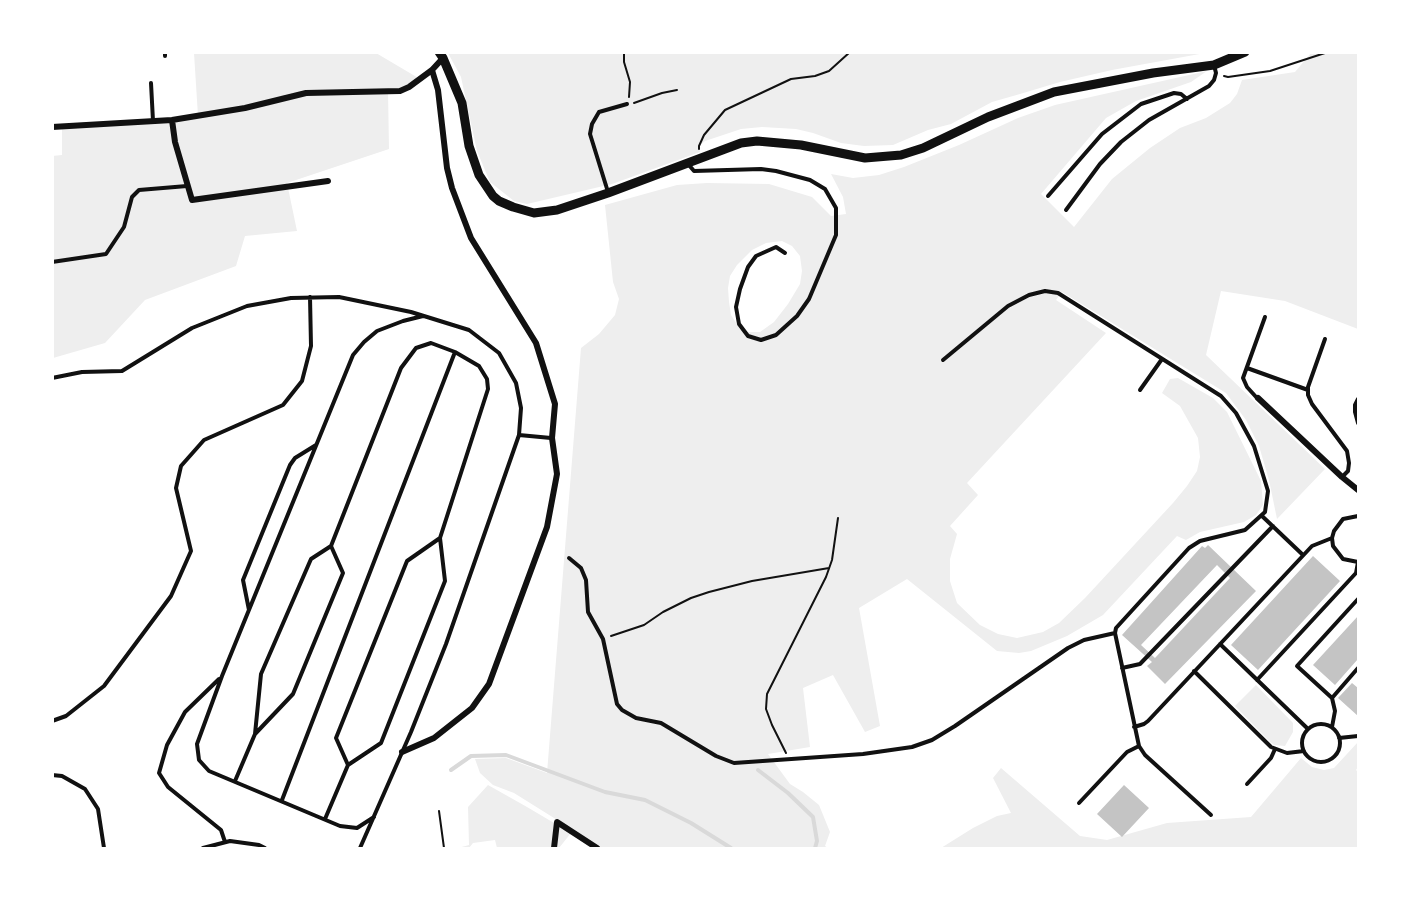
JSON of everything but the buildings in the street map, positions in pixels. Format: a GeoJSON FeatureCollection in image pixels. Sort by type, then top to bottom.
{"type":"FeatureCollection","features":[{"type":"Feature","properties":{"kind":"street"},"geometry":{"type":"LineString","coordinates":[[441,55],[462,103],[469,146],[480,175],[493,196],[513,207],[534,213],[557,210],[608,193],[741,143],[757,141],[801,145],[865,158],[902,155],[924,148],[988,117],[1054,92],[1153,73],[1215,69],[1245,52]]}},
{"type":"Feature","properties":{"kind":"street"},"geometry":{"type":"LineString","coordinates":[[52,128],[172,120],[245,108],[306,93],[400,91],[410,87],[432,70],[441,55]]}},
{"type":"Feature","properties":{"kind":"street"},"geometry":{"type":"LineString","coordinates":[[402,752],[434,738],[472,708],[489,684],[547,527],[557,474],[552,438],[555,404],[536,343],[471,238],[452,188],[447,168],[438,90],[432,70]]}},
{"type":"Feature","properties":{"kind":"street"},"geometry":{"type":"LineString","coordinates":[[172,120],[175,142],[192,200],[328,181]]}},
{"type":"Feature","properties":{"kind":"street"},"geometry":{"type":"LineString","coordinates":[[1258,398],[1342,477],[1359,490]]}},
{"type":"Feature","properties":{"kind":"street"},"geometry":{"type":"LineString","coordinates":[[554,849],[557,822],[597,849]]}},
{"type":"Feature","properties":{"kind":"lane"},"geometry":{"type":"LineString","coordinates":[[1066,210],[1100,164],[1121,142],[1149,120],[1209,86],[1214,80],[1215,69]]}},
{"type":"Feature","properties":{"kind":"lane"},"geometry":{"type":"LineString","coordinates":[[152,83],[153,122]]}},
{"type":"Feature","properties":{"kind":"lane"},"geometry":{"type":"LineString","coordinates":[[1048,196],[1102,134],[1141,104],[1174,93],[1181,94],[1187,100]]}},
{"type":"Feature","properties":{"kind":"lane"},"geometry":{"type":"LineString","coordinates":[[608,193],[590,134],[592,124],[599,112],[627,104]]}},
{"type":"Feature","properties":{"kind":"lane"},"geometry":{"type":"LineString","coordinates":[[688,163],[694,171],[761,169],[810,180],[825,189],[836,208],[836,235],[809,299],[797,316],[776,335],[760,340],[748,336],[739,324],[736,307],[748,267],[756,256],[776,247],[785,253]]}},
{"type":"Feature","properties":{"kind":"lane"},"geometry":{"type":"LineString","coordinates":[[52,262],[106,254],[124,227],[132,197],[139,190],[188,186]]}},
{"type":"Feature","properties":{"kind":"lane"},"geometry":{"type":"LineString","coordinates":[[943,360],[1008,306],[1029,295],[1045,291],[1058,293],[1221,396],[1236,413],[1254,446],[1268,491],[1268,504],[1262,516],[1245,530],[1200,541],[1190,548],[1116,628],[1115,633],[1140,746],[1145,755],[1211,815]]}},
{"type":"Feature","properties":{"kind":"lane"},"geometry":{"type":"LineString","coordinates":[[52,721],[66,716],[104,686],[171,596],[191,551],[176,488],[182,466],[204,440],[283,405],[302,381],[311,346],[310,297]]}},
{"type":"Feature","properties":{"kind":"lane"},"geometry":{"type":"LineString","coordinates":[[52,378],[82,372],[122,371],[192,328],[247,306],[291,298],[339,297],[423,316],[469,330],[499,353],[516,383],[520,408],[519,435],[446,644],[360,849]]}},
{"type":"Feature","properties":{"kind":"lane"},"geometry":{"type":"LineString","coordinates":[[374,818],[357,828],[340,826],[209,771],[198,760],[197,744],[222,676],[353,355],[377,331],[423,316]]}},
{"type":"Feature","properties":{"kind":"lane"},"geometry":{"type":"LineString","coordinates":[[1258,398],[1246,387],[1244,378],[1265,317]]}},
{"type":"Feature","properties":{"kind":"lane"},"geometry":{"type":"LineString","coordinates":[[1325,339],[1308,390],[1312,404],[1347,451],[1348,471],[1342,477]]}},
{"type":"Feature","properties":{"kind":"lane"},"geometry":{"type":"LineString","coordinates":[[235,781],[255,734],[261,674],[311,559],[332,546],[401,368],[416,348],[432,343],[455,352],[478,366],[487,379],[488,389],[440,538],[445,581],[381,743],[348,765],[325,819]]}},
{"type":"Feature","properties":{"kind":"lane"},"geometry":{"type":"LineString","coordinates":[[282,800],[455,352]]}},
{"type":"Feature","properties":{"kind":"lane"},"geometry":{"type":"LineString","coordinates":[[1140,390],[1162,359]]}},
{"type":"Feature","properties":{"kind":"lane"},"geometry":{"type":"LineString","coordinates":[[1247,368],[1308,390]]}},
{"type":"Feature","properties":{"kind":"lane"},"geometry":{"type":"LineString","coordinates":[[1359,399],[1355,405],[1359,423]]}},
{"type":"Feature","properties":{"kind":"lane"},"geometry":{"type":"LineString","coordinates":[[519,435],[552,438]]}},
{"type":"Feature","properties":{"kind":"lane"},"geometry":{"type":"LineString","coordinates":[[249,610],[243,580],[290,465],[316,444]]}},
{"type":"Feature","properties":{"kind":"lane"},"geometry":{"type":"LineString","coordinates":[[1262,516],[1303,555]]}},
{"type":"Feature","properties":{"kind":"lane"},"geometry":{"type":"LineString","coordinates":[[1257,680],[1356,573],[1358,562],[1343,559],[1337,553],[1332,538],[1343,519],[1359,516]]}},
{"type":"Feature","properties":{"kind":"lane"},"geometry":{"type":"LineString","coordinates":[[1122,668],[1140,664],[1273,526]]}},
{"type":"Feature","properties":{"kind":"lane"},"geometry":{"type":"LineString","coordinates":[[348,765],[336,738],[407,561],[440,538]]}},
{"type":"Feature","properties":{"kind":"lane"},"geometry":{"type":"LineString","coordinates":[[1134,727],[1144,724],[1312,546],[1332,538]]}},
{"type":"Feature","properties":{"kind":"lane"},"geometry":{"type":"LineString","coordinates":[[255,734],[293,694],[343,573],[332,546]]}},
{"type":"Feature","properties":{"kind":"lane"},"geometry":{"type":"LineString","coordinates":[[569,558],[581,568],[586,580],[588,612],[603,639],[617,704],[622,710],[636,718],[661,723],[716,756],[734,763],[864,754],[912,747],[932,740],[955,726],[1068,648],[1084,640],[1115,633]]}},
{"type":"Feature","properties":{"kind":"lane"},"geometry":{"type":"LineString","coordinates":[[1332,727],[1319,724],[1308,729],[1302,740],[1304,751],[1308,756],[1318,761],[1329,759],[1338,751],[1339,738],[1332,727],[1335,711],[1332,698],[1297,666],[1359,599]]}},
{"type":"Feature","properties":{"kind":"lane"},"geometry":{"type":"LineString","coordinates":[[1220,644],[1308,729]]}},
{"type":"Feature","properties":{"kind":"lane"},"geometry":{"type":"LineString","coordinates":[[1332,698],[1359,668]]}},
{"type":"Feature","properties":{"kind":"lane"},"geometry":{"type":"LineString","coordinates":[[1194,671],[1275,749],[1287,753],[1304,751]]}},
{"type":"Feature","properties":{"kind":"lane"},"geometry":{"type":"LineString","coordinates":[[222,676],[185,712],[166,746],[159,773],[168,787],[221,830],[225,842]]}},
{"type":"Feature","properties":{"kind":"lane"},"geometry":{"type":"LineString","coordinates":[[1339,738],[1359,736]]}},
{"type":"Feature","properties":{"kind":"lane"},"geometry":{"type":"LineString","coordinates":[[1079,803],[1127,752],[1140,746]]}},
{"type":"Feature","properties":{"kind":"lane"},"geometry":{"type":"LineString","coordinates":[[1247,784],[1271,758],[1275,749]]}},
{"type":"Feature","properties":{"kind":"lane"},"geometry":{"type":"LineString","coordinates":[[52,775],[62,776],[85,789],[98,809],[104,849]]}},
{"type":"Feature","properties":{"kind":"lane"},"geometry":{"type":"LineString","coordinates":[[203,849],[230,841],[259,845],[266,849]]}},
{"type":"Feature","properties":{"kind":"path"},"geometry":{"type":"LineString","coordinates":[[624,52],[624,62],[630,82],[627,104],[677,90]]}},
{"type":"Feature","properties":{"kind":"path"},"geometry":{"type":"LineString","coordinates":[[701,159],[699,147],[704,135],[724,110],[791,79],[815,76],[829,71],[850,52]]}},
{"type":"Feature","properties":{"kind":"path"},"geometry":{"type":"LineString","coordinates":[[1215,69],[1228,77],[1270,71],[1328,52]]}},
{"type":"Feature","properties":{"kind":"path"},"geometry":{"type":"LineString","coordinates":[[789,759],[766,709],[767,694],[826,578],[837,518]]}},
{"type":"Feature","properties":{"kind":"path"},"geometry":{"type":"LineString","coordinates":[[603,639],[644,625],[663,612],[709,592],[752,581],[829,568]]}},
{"type":"Feature","properties":{"kind":"path"},"geometry":{"type":"LineString","coordinates":[[439,811],[444,849]]}},
{"type":"Feature","properties":{"kind":"shaded area"},"geometry":{"type":"Polygon","coordinates":[[[194,53],[376,53],[420,79],[409,87],[388,91],[389,149],[287,183],[297,231],[245,236],[236,266],[145,300],[105,343],[53,358],[52,156],[62,155],[62,127],[198,116],[194,53]]]}},
{"type":"Feature","properties":{"kind":"shaded area"},"geometry":{"type":"Polygon","coordinates":[[[448,53],[1205,53],[1112,70],[1060,82],[992,102],[951,124],[928,130],[893,145],[864,146],[841,143],[796,129],[762,127],[741,129],[705,141],[699,146],[700,152],[612,184],[527,204],[514,201],[490,182],[477,151],[461,77],[448,53]]]}},
{"type":"Feature","properties":{"kind":"shaded area"},"geometry":{"type":"Polygon","coordinates":[[[1311,53],[1358,53],[1358,329],[1285,301],[1221,291],[1206,355],[1325,469],[1277,519],[1259,446],[1246,420],[1226,393],[1062,292],[1056,300],[1106,333],[967,483],[978,495],[950,526],[957,534],[950,559],[950,581],[957,603],[980,625],[998,634],[1017,638],[1043,632],[1059,623],[1085,598],[1173,503],[1197,471],[1200,457],[1198,438],[1180,406],[1162,393],[1170,379],[1178,378],[1213,398],[1227,412],[1261,481],[1263,505],[1256,515],[1244,522],[1200,532],[1186,540],[1177,536],[1103,615],[1067,636],[1031,651],[1019,653],[997,651],[907,579],[859,608],[880,726],[865,732],[833,675],[803,688],[810,747],[768,754],[790,784],[819,805],[830,832],[825,846],[828,848],[602,848],[514,793],[493,785],[480,773],[475,759],[506,758],[547,773],[581,348],[599,334],[615,315],[619,299],[613,282],[605,205],[677,185],[769,184],[812,197],[831,216],[846,214],[843,197],[831,174],[853,178],[879,175],[904,167],[1018,118],[1055,105],[1207,71],[1191,82],[1136,101],[1106,118],[1041,194],[1074,227],[1112,179],[1150,148],[1180,128],[1206,118],[1230,103],[1237,94],[1242,80],[1295,72],[1311,53]],[[782,241],[766,243],[752,250],[730,276],[728,288],[731,315],[740,329],[760,332],[774,322],[788,304],[800,284],[802,271],[800,256],[792,246],[782,241]]]}},
{"type":"Feature","properties":{"kind":"shaded area"},"geometry":{"type":"Polygon","coordinates":[[[1256,685],[1293,723],[1293,732],[1285,746],[1274,745],[1269,741],[1235,706],[1256,685]]]}},
{"type":"Feature","properties":{"kind":"shaded area"},"geometry":{"type":"Polygon","coordinates":[[[1358,742],[1356,770],[1358,772],[1358,848],[941,848],[997,816],[1011,813],[993,778],[1001,768],[1080,836],[1107,840],[1167,823],[1251,817],[1301,758],[1312,767],[1324,770],[1334,768],[1358,742]]]}},
{"type":"Feature","properties":{"kind":"shaded area"},"geometry":{"type":"Polygon","coordinates":[[[488,785],[571,833],[559,848],[497,848],[495,840],[473,843],[469,848],[458,848],[469,845],[468,807],[488,785]]]}},
{"type":"Feature","properties":{"kind":"waterway"},"geometry":{"type":"LineString","coordinates":[[451,770],[471,756],[506,755],[605,792],[645,800],[691,823],[731,848]]}},
{"type":"Feature","properties":{"kind":"waterway"},"geometry":{"type":"LineString","coordinates":[[758,770],[788,793],[813,817],[817,841],[815,848]]}}]}
